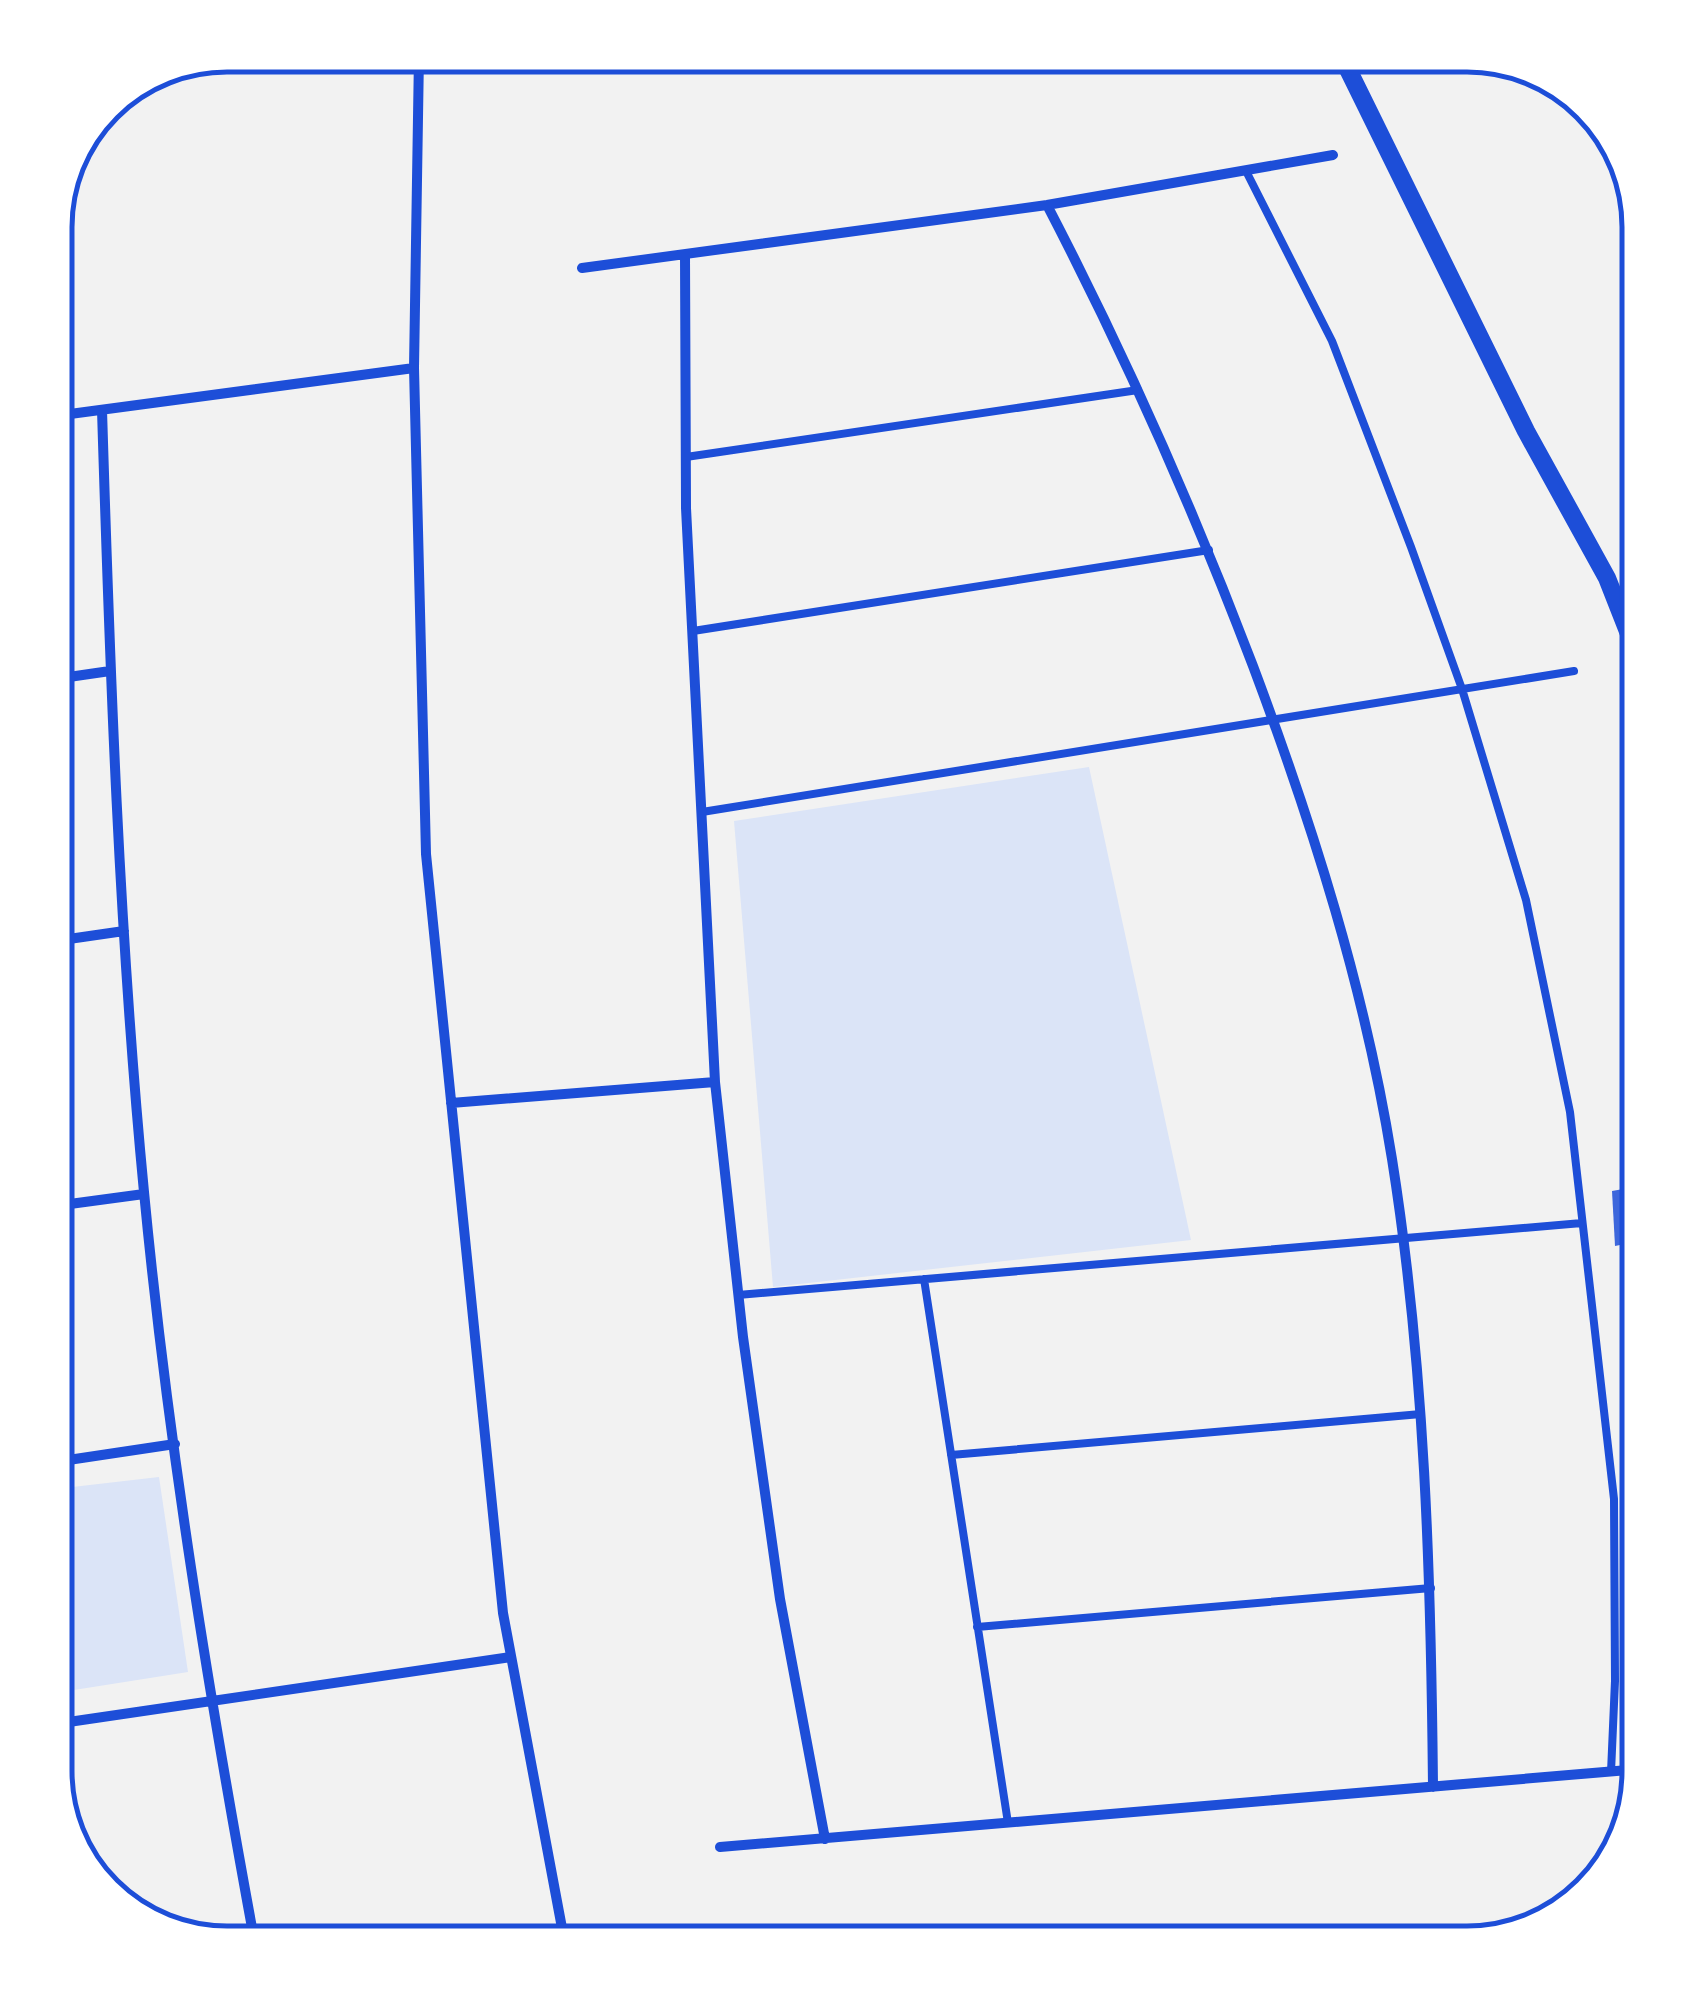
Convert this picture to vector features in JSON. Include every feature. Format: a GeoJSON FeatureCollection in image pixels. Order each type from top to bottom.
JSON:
{"type":"FeatureCollection","features":[{"type":"Feature","properties":{"kind":"street"},"geometry":{"type":"LineString","coordinates":[[419,72],[414,368],[426,854],[503,1613],[562,1926]]}},
{"type":"Feature","properties":{"kind":"street"},"geometry":{"type":"LineString","coordinates":[[1350,73],[1526,431],[1607,578],[1622,616]]}},
{"type":"Feature","properties":{"kind":"street"},"geometry":{"type":"LineString","coordinates":[[582,268],[1047,205],[1332,155]]}},
{"type":"Feature","properties":{"kind":"street"},"geometry":{"type":"LineString","coordinates":[[1047,205],[1102,310],[1209,550],[1296,780],[1352,964],[1392,1158],[1422,1414],[1432,1588],[1433,1787]]}},
{"type":"Feature","properties":{"kind":"street"},"geometry":{"type":"LineString","coordinates":[[685,255],[686,456],[715,1082],[738,1295],[780,1599],[825,1838]]}},
{"type":"Feature","properties":{"kind":"street"},"geometry":{"type":"LineString","coordinates":[[73,414],[414,368]]}},
{"type":"Feature","properties":{"kind":"street"},"geometry":{"type":"LineString","coordinates":[[102,410],[110,671],[144,1194],[210,1701],[251,1926]]}},
{"type":"Feature","properties":{"kind":"street"},"geometry":{"type":"LineString","coordinates":[[73,676],[110,671]]}},
{"type":"Feature","properties":{"kind":"street"},"geometry":{"type":"LineString","coordinates":[[73,938],[124,931]]}},
{"type":"Feature","properties":{"kind":"street"},"geometry":{"type":"LineString","coordinates":[[450,1103],[715,1082]]}},
{"type":"Feature","properties":{"kind":"street"},"geometry":{"type":"LineString","coordinates":[[72,1204],[144,1194]]}},
{"type":"Feature","properties":{"kind":"street"},"geometry":{"type":"LineString","coordinates":[[72,1459],[176,1444]]}},
{"type":"Feature","properties":{"kind":"street"},"geometry":{"type":"LineString","coordinates":[[72,1721],[511,1656]]}},
{"type":"Feature","properties":{"kind":"street"},"geometry":{"type":"LineString","coordinates":[[720,1848],[1622,1771]]}},
{"type":"Feature","properties":{"kind":"lane"},"geometry":{"type":"LineString","coordinates":[[1246,170],[1332,341],[1462,689],[1526,900],[1570,1112],[1614,1499],[1615,1682],[1611,1772]]}},
{"type":"Feature","properties":{"kind":"lane"},"geometry":{"type":"LineString","coordinates":[[686,456],[1138,390]]}},
{"type":"Feature","properties":{"kind":"lane"},"geometry":{"type":"LineString","coordinates":[[693,631],[1209,550]]}},
{"type":"Feature","properties":{"kind":"lane"},"geometry":{"type":"LineString","coordinates":[[702,812],[1574,671]]}},
{"type":"Feature","properties":{"kind":"lane"},"geometry":{"type":"LineString","coordinates":[[738,1295],[1582,1223]]}},
{"type":"Feature","properties":{"kind":"lane"},"geometry":{"type":"LineString","coordinates":[[924,1279],[1008,1823]]}},
{"type":"Feature","properties":{"kind":"lane"},"geometry":{"type":"LineString","coordinates":[[951,1454],[1422,1414]]}},
{"type":"Feature","properties":{"kind":"lane"},"geometry":{"type":"LineString","coordinates":[[977,1627],[1432,1588]]}},
{"type":"Feature","properties":{"kind":"shaded area"},"geometry":{"type":"Polygon","coordinates":[[[1089,767],[1191,1240],[773,1287],[734,821],[1089,767]]]}},
{"type":"Feature","properties":{"kind":"shaded area"},"geometry":{"type":"Polygon","coordinates":[[[159,1477],[188,1672],[72,1690],[72,1487],[159,1477]]]}},
{"type":"Feature","properties":{"kind":"building"},"geometry":{"type":"Polygon","coordinates":[[[1622,1189],[1622,1245],[1615,1246],[1612,1191],[1622,1189]]]}}]}
